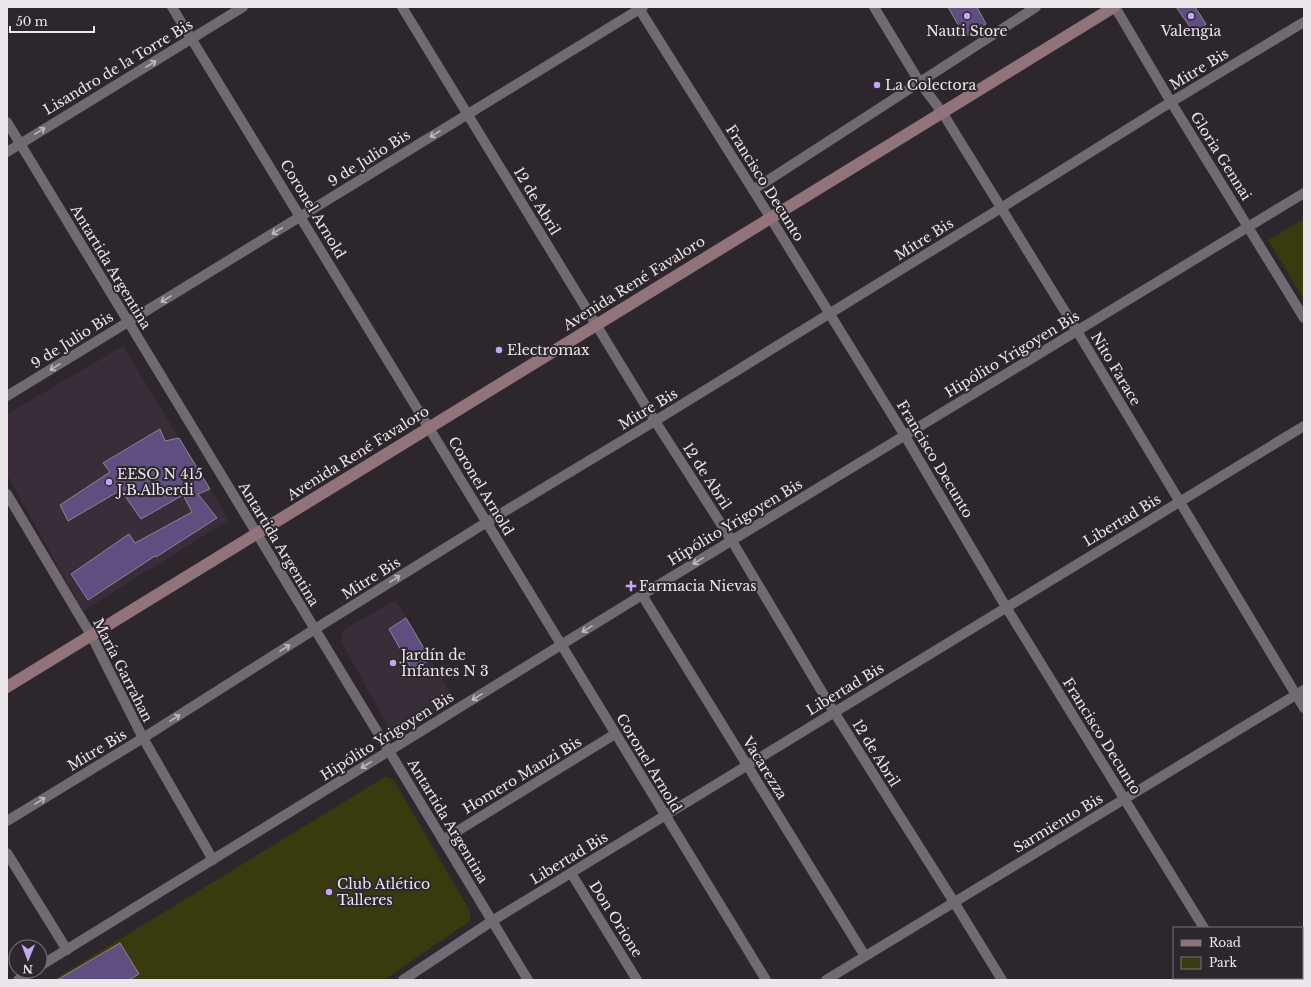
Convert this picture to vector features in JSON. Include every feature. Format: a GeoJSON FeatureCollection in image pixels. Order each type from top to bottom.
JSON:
{"type":"FeatureCollection","features":[{"type":"Feature","properties":{"kind":"main road","name":"Avenida René Favaloro"},"geometry":{"type":"LineString","coordinates":[[7,687],[595,324],[1115,7]]}},
{"type":"Feature","properties":{"kind":"street","name":"Coronel Arnold"},"geometry":{"type":"LineString","coordinates":[[172,7],[301,216],[766,980]]}},
{"type":"Feature","properties":{"kind":"street","name":"Lisandro de la Torre Bis"},"geometry":{"type":"LineString","coordinates":[[7,152],[243,7]]}},
{"type":"Feature","properties":{"kind":"street","name":"12 de Abril"},"geometry":{"type":"LineString","coordinates":[[402,7],[595,324],[732,541],[834,712],[1002,980]]}},
{"type":"Feature","properties":{"kind":"street","name":"Nito Farace"},"geometry":{"type":"LineString","coordinates":[[874,7],[920,83],[942,112],[1180,502],[1300,692],[1304,708]]}},
{"type":"Feature","properties":{"kind":"street"},"geometry":{"type":"LineString","coordinates":[[753,190],[1036,7]]}},
{"type":"Feature","properties":{"kind":"street","name":"Gloria Gennai"},"geometry":{"type":"LineString","coordinates":[[1115,7],[1171,102],[1304,318]]}},
{"type":"Feature","properties":{"kind":"street","name":"9 de Julio Bis"},"geometry":{"type":"LineString","coordinates":[[7,396],[640,8]]}},
{"type":"Feature","properties":{"kind":"street","name":"Francisco Decunto"},"geometry":{"type":"LineString","coordinates":[[640,8],[830,313],[1006,607],[1203,927]]}},
{"type":"Feature","properties":{"kind":"street","name":"Mitre Bis"},"geometry":{"type":"LineString","coordinates":[[7,821],[143,738],[487,522],[655,421],[1171,102],[1304,22]]}},
{"type":"Feature","properties":{"kind":"street","name":"Antartida Argentina"},"geometry":{"type":"LineString","coordinates":[[7,122],[528,980]]}},
{"type":"Feature","properties":{"kind":"street","name":"Hipólito Yrigoyen Bis"},"geometry":{"type":"LineString","coordinates":[[48,961],[642,595],[1304,193]]}},
{"type":"Feature","properties":{"kind":"street","name":"Libertad Bis"},"geometry":{"type":"LineString","coordinates":[[406,979],[492,921],[1304,426]]}},
{"type":"Feature","properties":{"kind":"street","name":"María Garrahan"},"geometry":{"type":"LineString","coordinates":[[7,494],[91,635],[143,738],[213,860]]}},
{"type":"Feature","properties":{"kind":"street","name":"Vacarezza"},"geometry":{"type":"LineString","coordinates":[[642,595],[865,956]]}},
{"type":"Feature","properties":{"kind":"street","name":"Sarmiento Bis"},"geometry":{"type":"LineString","coordinates":[[826,980],[1300,692]]}},
{"type":"Feature","properties":{"kind":"street","name":"Homero Manzi Bis"},"geometry":{"type":"LineString","coordinates":[[443,840],[615,734]]}},
{"type":"Feature","properties":{"kind":"street"},"geometry":{"type":"LineString","coordinates":[[7,853],[67,950]]}},
{"type":"Feature","properties":{"kind":"street","name":"Don Orione"},"geometry":{"type":"LineString","coordinates":[[571,873],[638,980]]}},
{"type":"Feature","properties":{"kind":"shaded area","name":"EESO N 415 J.B.Alberdi"},"geometry":{"type":"Polygon","coordinates":[[[123,346],[229,520],[83,611],[7,475],[7,414],[123,346]]]}},
{"type":"Feature","properties":{"kind":"shaded area","name":"Jardín de Infantes N 3"},"geometry":{"type":"Polygon","coordinates":[[[396,600],[455,701],[395,739],[341,641],[343,630],[396,600]]]}},
{"type":"Feature","properties":{"kind":"green space"},"geometry":{"type":"Polygon","coordinates":[[[1304,219],[1304,300],[1268,240],[1304,219]]]}},
{"type":"Feature","properties":{"kind":"green space","name":"Club Atlético Talleres"},"geometry":{"type":"Polygon","coordinates":[[[385,777],[393,779],[470,911],[470,921],[384,980],[53,980],[385,777]]]}},
{"type":"Feature","properties":{"kind":"building","name":"Nauti Store"},"geometry":{"type":"Polygon","coordinates":[[[948,7],[977,7],[986,24],[965,37],[948,7]]]}},
{"type":"Feature","properties":{"kind":"building","name":"Valengia"},"geometry":{"type":"Polygon","coordinates":[[[1176,7],[1195,7],[1206,24],[1195,34],[1176,7]]]}},
{"type":"Feature","properties":{"kind":"building"},"geometry":{"type":"Polygon","coordinates":[[[160,429],[165,441],[179,438],[210,489],[198,494],[217,518],[88,600],[71,574],[129,534],[135,543],[192,512],[183,495],[141,519],[121,490],[68,521],[60,505],[110,472],[103,463],[160,429]]]}},
{"type":"Feature","properties":{"kind":"building"},"geometry":{"type":"Polygon","coordinates":[[[406,618],[431,660],[411,668],[389,629],[406,618]]]}},
{"type":"Feature","properties":{"kind":"building"},"geometry":{"type":"Polygon","coordinates":[[[120,943],[139,974],[129,980],[57,980],[120,943]]]}},
{"type":"Feature","properties":{"kind":"place","name":"Nauti Store"},"geometry":{"type":"Point","coordinates":[967,16]}},
{"type":"Feature","properties":{"kind":"place","name":"Valengia"},"geometry":{"type":"Point","coordinates":[1191,16]}},
{"type":"Feature","properties":{"kind":"place","name":"La Colectora"},"geometry":{"type":"Point","coordinates":[877,85]}},
{"type":"Feature","properties":{"kind":"place","name":"Electromax"},"geometry":{"type":"Point","coordinates":[499,350]}},
{"type":"Feature","properties":{"kind":"place","name":"EESO N 415 J.B.Alberdi"},"geometry":{"type":"Point","coordinates":[109,482]}},
{"type":"Feature","properties":{"kind":"place","name":"Farmacia Nievas"},"geometry":{"type":"Point","coordinates":[631,586]}},
{"type":"Feature","properties":{"kind":"place","name":"Jardín de Infantes N 3"},"geometry":{"type":"Point","coordinates":[393,663]}},
{"type":"Feature","properties":{"kind":"place","name":"Club Atlético Talleres"},"geometry":{"type":"Point","coordinates":[329,892]}}]}
